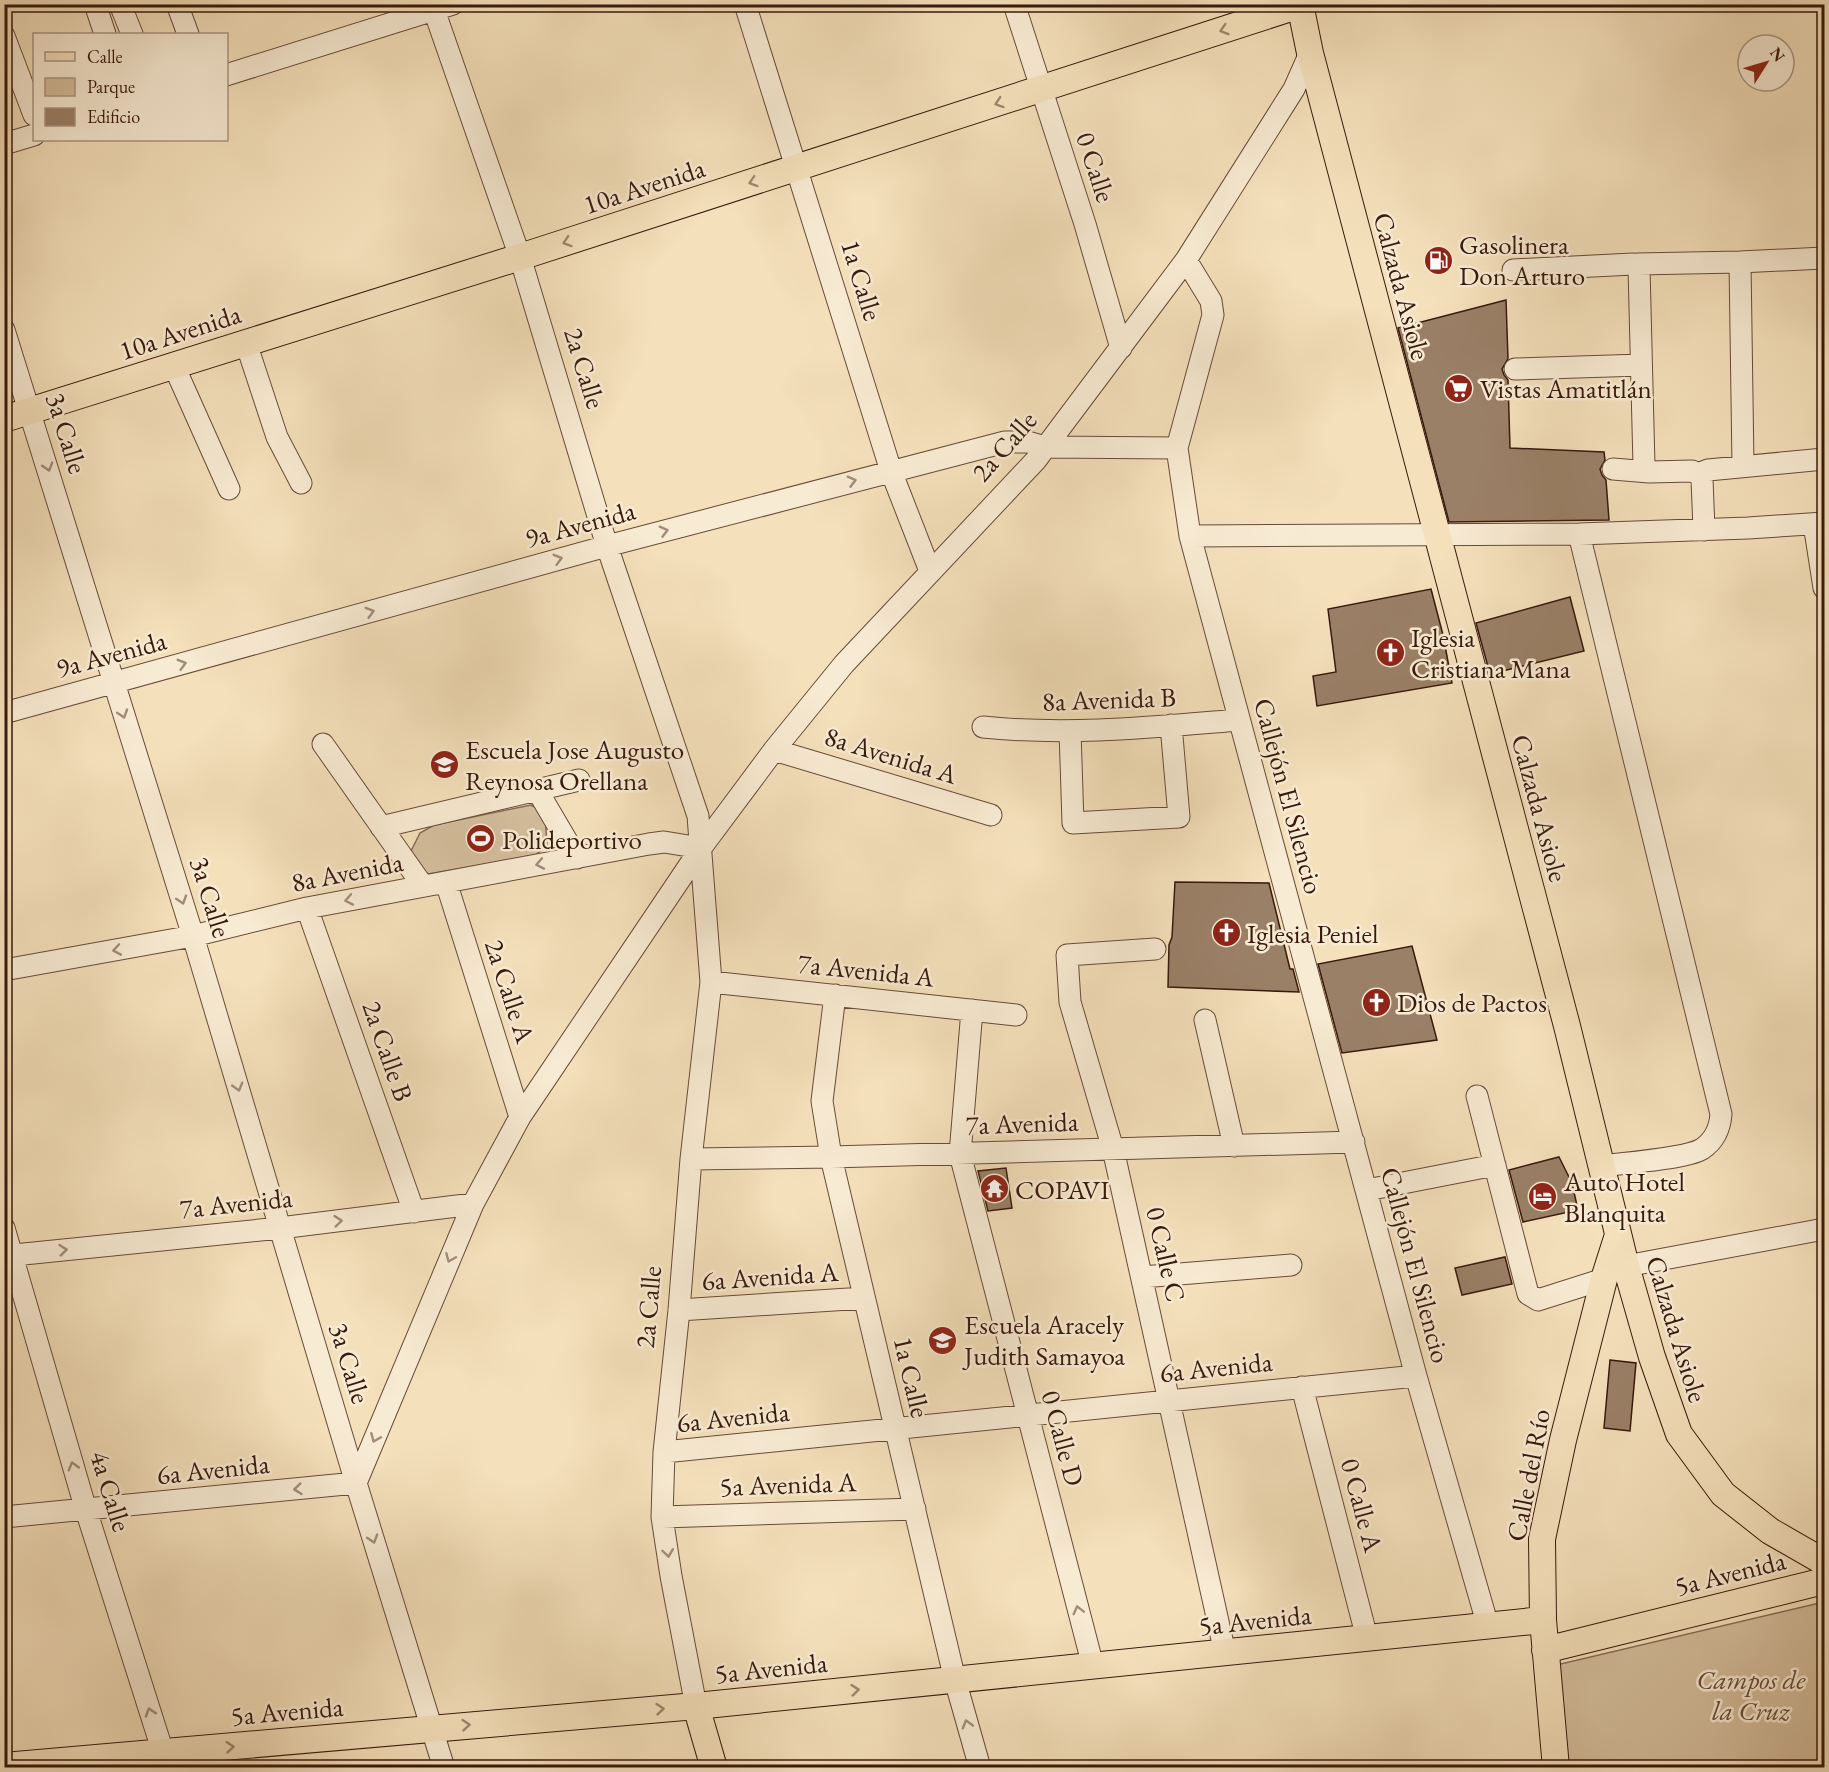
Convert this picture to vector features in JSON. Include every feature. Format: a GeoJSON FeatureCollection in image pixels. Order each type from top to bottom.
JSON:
{"type":"FeatureCollection","features":[{"type":"Feature","properties":{"kind":"main road","name":"10a Avenida"},"geometry":{"type":"LineString","coordinates":[[4,419],[520,257],[1300,5]]}},
{"type":"Feature","properties":{"kind":"main road","name":"Calzada Asiole"},"geometry":{"type":"LineString","coordinates":[[1300,5],[1310,53],[1567,1026],[1618,1235],[1615,1272],[1652,1357],[1679,1434],[1724,1494],[1770,1531],[1824,1562]]}},
{"type":"Feature","properties":{"kind":"main road","name":"Calle del Río"},"geometry":{"type":"LineString","coordinates":[[1556,1767],[1543,1620],[1542,1539],[1563,1440],[1615,1272]]}},
{"type":"Feature","properties":{"kind":"main road","name":"5a Avenida"},"geometry":{"type":"LineString","coordinates":[[1545,1650],[1824,1581]]}},
{"type":"Feature","properties":{"kind":"main road","name":"5a Avenida"},"geometry":{"type":"LineString","coordinates":[[4,1766],[166,1760],[432,1728],[696,1706],[1543,1620]]}},
{"type":"Feature","properties":{"kind":"main road","name":"2a Calle"},"geometry":{"type":"LineString","coordinates":[[696,1706],[714,1767]]}},
{"type":"Feature","properties":{"kind":"street"},"geometry":{"type":"LineString","coordinates":[[95,4],[105,33]]}},
{"type":"Feature","properties":{"kind":"street"},"geometry":{"type":"LineString","coordinates":[[120,4],[132,33]]}},
{"type":"Feature","properties":{"kind":"street"},"geometry":{"type":"LineString","coordinates":[[177,4],[188,33]]}},
{"type":"Feature","properties":{"kind":"street","name":"1a Calle"},"geometry":{"type":"LineString","coordinates":[[745,4],[891,471],[930,571]]}},
{"type":"Feature","properties":{"kind":"street","name":"0 Calle"},"geometry":{"type":"LineString","coordinates":[[1014,4],[1085,224],[1121,348]]}},
{"type":"Feature","properties":{"kind":"street"},"geometry":{"type":"LineString","coordinates":[[228,74],[444,8]]}},
{"type":"Feature","properties":{"kind":"street","name":"2a Calle"},"geometry":{"type":"LineString","coordinates":[[444,8],[607,546],[698,816],[711,982],[691,1159],[679,1310],[664,1452],[663,1517],[671,1576],[696,1706]]}},
{"type":"Feature","properties":{"kind":"street"},"geometry":{"type":"LineString","coordinates":[[4,36],[33,112]]}},
{"type":"Feature","properties":{"kind":"street","name":"2a Calle"},"geometry":{"type":"LineString","coordinates":[[701,848],[774,750],[844,664],[1036,460],[1186,260],[1294,89],[1310,53]]}},
{"type":"Feature","properties":{"kind":"street"},"geometry":{"type":"LineString","coordinates":[[4,144],[33,135]]}},
{"type":"Feature","properties":{"kind":"street"},"geometry":{"type":"LineString","coordinates":[[1513,270],[1824,258]]}},
{"type":"Feature","properties":{"kind":"street","name":"Callejón El Silencio"},"geometry":{"type":"LineString","coordinates":[[1186,260],[1211,301],[1213,315],[1177,448],[1190,536],[1416,1376],[1488,1626]]}},
{"type":"Feature","properties":{"kind":"street"},"geometry":{"type":"LineString","coordinates":[[1740,262],[1743,466]]}},
{"type":"Feature","properties":{"kind":"street"},"geometry":{"type":"LineString","coordinates":[[1637,264],[1640,271],[1644,466],[1646,471]]}},
{"type":"Feature","properties":{"kind":"street","name":"3a Calle"},"geometry":{"type":"LineString","coordinates":[[4,330],[194,936],[356,1483],[444,1767]]}},
{"type":"Feature","properties":{"kind":"street"},"geometry":{"type":"LineString","coordinates":[[246,343],[277,438],[302,483]]}},
{"type":"Feature","properties":{"kind":"street"},"geometry":{"type":"LineString","coordinates":[[1515,369],[1641,365]]}},
{"type":"Feature","properties":{"kind":"street"},"geometry":{"type":"LineString","coordinates":[[174,366],[229,489]]}},
{"type":"Feature","properties":{"kind":"street","name":"9a Avenida"},"geometry":{"type":"LineString","coordinates":[[4,713],[607,546],[1005,442],[1028,442],[1045,447],[1177,448]]}},
{"type":"Feature","properties":{"kind":"street"},"geometry":{"type":"LineString","coordinates":[[1698,474],[1708,470],[1824,459]]}},
{"type":"Feature","properties":{"kind":"street"},"geometry":{"type":"LineString","coordinates":[[1613,469],[1649,472],[1692,471],[1698,474],[1702,479],[1704,530]]}},
{"type":"Feature","properties":{"kind":"street"},"geometry":{"type":"LineString","coordinates":[[1190,536],[1579,534],[1819,523],[1824,588]]}},
{"type":"Feature","properties":{"kind":"street"},"geometry":{"type":"LineString","coordinates":[[1579,534],[1721,1114],[1718,1132],[1699,1151],[1685,1155],[1601,1166]]}},
{"type":"Feature","properties":{"kind":"street","name":"8a Avenida B"},"geometry":{"type":"LineString","coordinates":[[983,727],[1070,731],[1239,720]]}},
{"type":"Feature","properties":{"kind":"street"},"geometry":{"type":"LineString","coordinates":[[1070,731],[1073,823],[1179,817],[1171,725]]}},
{"type":"Feature","properties":{"kind":"street"},"geometry":{"type":"LineString","coordinates":[[323,744],[423,886]]}},
{"type":"Feature","properties":{"kind":"street","name":"8a Avenida A"},"geometry":{"type":"LineString","coordinates":[[774,750],[991,815]]}},
{"type":"Feature","properties":{"kind":"street"},"geometry":{"type":"LineString","coordinates":[[381,827],[579,780]]}},
{"type":"Feature","properties":{"kind":"street"},"geometry":{"type":"LineString","coordinates":[[537,790],[577,858]]}},
{"type":"Feature","properties":{"kind":"street","name":"8a Avenida"},"geometry":{"type":"LineString","coordinates":[[4,970],[194,936],[307,908],[664,842],[701,848]]}},
{"type":"Feature","properties":{"kind":"street","name":"3a Calle"},"geometry":{"type":"LineString","coordinates":[[356,1483],[473,1204],[520,1117],[701,848]]}},
{"type":"Feature","properties":{"kind":"street","name":"2a Calle A"},"geometry":{"type":"LineString","coordinates":[[446,882],[520,1117]]}},
{"type":"Feature","properties":{"kind":"street","name":"2a Calle B"},"geometry":{"type":"LineString","coordinates":[[307,908],[414,1212]]}},
{"type":"Feature","properties":{"kind":"street","name":"0 Calle C"},"geometry":{"type":"LineString","coordinates":[[1155,950],[1067,955],[1070,1002],[1113,1149],[1225,1653]]}},
{"type":"Feature","properties":{"kind":"street","name":"7a Avenida A"},"geometry":{"type":"LineString","coordinates":[[711,982],[1016,1015]]}},
{"type":"Feature","properties":{"kind":"street","name":"1a Calle"},"geometry":{"type":"LineString","coordinates":[[835,995],[822,1101],[831,1157],[955,1680],[980,1767]]}},
{"type":"Feature","properties":{"kind":"street","name":"0 Calle D"},"geometry":{"type":"LineString","coordinates":[[972,1010],[960,1154],[1093,1666]]}},
{"type":"Feature","properties":{"kind":"street"},"geometry":{"type":"LineString","coordinates":[[1205,1020],[1234,1146]]}},
{"type":"Feature","properties":{"kind":"street"},"geometry":{"type":"LineString","coordinates":[[1477,1096],[1528,1294],[1538,1300],[1615,1272],[1824,1229]]}},
{"type":"Feature","properties":{"kind":"street","name":"7a Avenida"},"geometry":{"type":"LineString","coordinates":[[691,1159],[960,1154],[1354,1142]]}},
{"type":"Feature","properties":{"kind":"street"},"geometry":{"type":"LineString","coordinates":[[1367,1190],[1495,1165]]}},
{"type":"Feature","properties":{"kind":"street","name":"7a Avenida"},"geometry":{"type":"LineString","coordinates":[[8,1256],[280,1228],[473,1204]]}},
{"type":"Feature","properties":{"kind":"street","name":"4a Calle"},"geometry":{"type":"LineString","coordinates":[[4,1228],[8,1256],[166,1760]]}},
{"type":"Feature","properties":{"kind":"street"},"geometry":{"type":"LineString","coordinates":[[1142,1277],[1291,1265]]}},
{"type":"Feature","properties":{"kind":"street","name":"6a Avenida A"},"geometry":{"type":"LineString","coordinates":[[679,1310],[864,1298]]}},
{"type":"Feature","properties":{"kind":"street","name":"6a Avenida"},"geometry":{"type":"LineString","coordinates":[[664,1452],[1416,1376]]}},
{"type":"Feature","properties":{"kind":"street","name":"0 Calle A"},"geometry":{"type":"LineString","coordinates":[[1302,1387],[1367,1638]]}},
{"type":"Feature","properties":{"kind":"street","name":"6a Avenida"},"geometry":{"type":"LineString","coordinates":[[4,1517],[356,1483]]}},
{"type":"Feature","properties":{"kind":"street","name":"5a Avenida A"},"geometry":{"type":"LineString","coordinates":[[663,1517],[915,1509]]}},
{"type":"Feature","properties":{"kind":"green space","name":"Polideportivo"},"geometry":{"type":"Polygon","coordinates":[[[531,805],[545,813],[547,846],[534,856],[428,874],[415,865],[411,851],[420,833],[434,825],[531,805]]]}},
{"type":"Feature","properties":{"kind":"green space","name":"Campos de la Cruz"},"geometry":{"type":"Polygon","coordinates":[[[1824,1602],[1824,1767],[1566,1767],[1552,1666],[1824,1602]]]}},
{"type":"Feature","properties":{"kind":"building","name":"Vistas Amatitlán"},"geometry":{"type":"Polygon","coordinates":[[[1506,300],[1508,359],[1502,369],[1508,380],[1510,448],[1604,452],[1605,460],[1600,469],[1606,480],[1609,520],[1449,522],[1398,328],[1506,300]]]}},
{"type":"Feature","properties":{"kind":"building","name":"Iglesia Cristiana Mana"},"geometry":{"type":"Polygon","coordinates":[[[1431,589],[1452,683],[1317,706],[1313,676],[1336,672],[1328,609],[1431,589]]]}},
{"type":"Feature","properties":{"kind":"building"},"geometry":{"type":"Polygon","coordinates":[[[1570,597],[1584,651],[1490,674],[1476,623],[1570,597]]]}},
{"type":"Feature","properties":{"kind":"building","name":"Iglesia Peniel"},"geometry":{"type":"Polygon","coordinates":[[[1175,882],[1269,883],[1290,969],[1293,969],[1299,992],[1168,987],[1175,882]]]}},
{"type":"Feature","properties":{"kind":"building","name":"Dios de Pactos"},"geometry":{"type":"Polygon","coordinates":[[[1412,946],[1437,1040],[1342,1053],[1318,964],[1412,946]]]}},
{"type":"Feature","properties":{"kind":"building","name":"Auto Hotel Blanquita"},"geometry":{"type":"Polygon","coordinates":[[[1559,1157],[1572,1183],[1578,1210],[1523,1222],[1509,1170],[1559,1157]]]}},
{"type":"Feature","properties":{"kind":"building","name":"COPAVI"},"geometry":{"type":"Polygon","coordinates":[[[1006,1168],[1012,1208],[988,1211],[978,1171],[1006,1168]]]}},
{"type":"Feature","properties":{"kind":"building"},"geometry":{"type":"Polygon","coordinates":[[[1505,1257],[1512,1284],[1462,1295],[1455,1268],[1505,1257]]]}},
{"type":"Feature","properties":{"kind":"building"},"geometry":{"type":"Polygon","coordinates":[[[1610,1360],[1636,1363],[1630,1431],[1604,1428],[1610,1360]]]}},
{"type":"Feature","properties":{"kind":"place","name":"Gasolinera Don Arturo"},"geometry":{"type":"Point","coordinates":[1438,260]}},
{"type":"Feature","properties":{"kind":"place","name":"Vistas Amatitlán"},"geometry":{"type":"Point","coordinates":[1459,388]}},
{"type":"Feature","properties":{"kind":"place","name":"Iglesia Cristiana Mana"},"geometry":{"type":"Point","coordinates":[1390,653]}},
{"type":"Feature","properties":{"kind":"place","name":"Escuela Jose Augusto Reynosa Orellana"},"geometry":{"type":"Point","coordinates":[444,765]}},
{"type":"Feature","properties":{"kind":"place","name":"Polideportivo"},"geometry":{"type":"Point","coordinates":[481,839]}},
{"type":"Feature","properties":{"kind":"place","name":"Iglesia Peniel"},"geometry":{"type":"Point","coordinates":[1226,933]}},
{"type":"Feature","properties":{"kind":"place","name":"Dios de Pactos"},"geometry":{"type":"Point","coordinates":[1376,1002]}},
{"type":"Feature","properties":{"kind":"place","name":"COPAVI"},"geometry":{"type":"Point","coordinates":[994,1189]}},
{"type":"Feature","properties":{"kind":"place","name":"Auto Hotel Blanquita"},"geometry":{"type":"Point","coordinates":[1543,1197]}},
{"type":"Feature","properties":{"kind":"place","name":"Escuela Aracely Judith Samayoa"},"geometry":{"type":"Point","coordinates":[943,1340]}}]}
